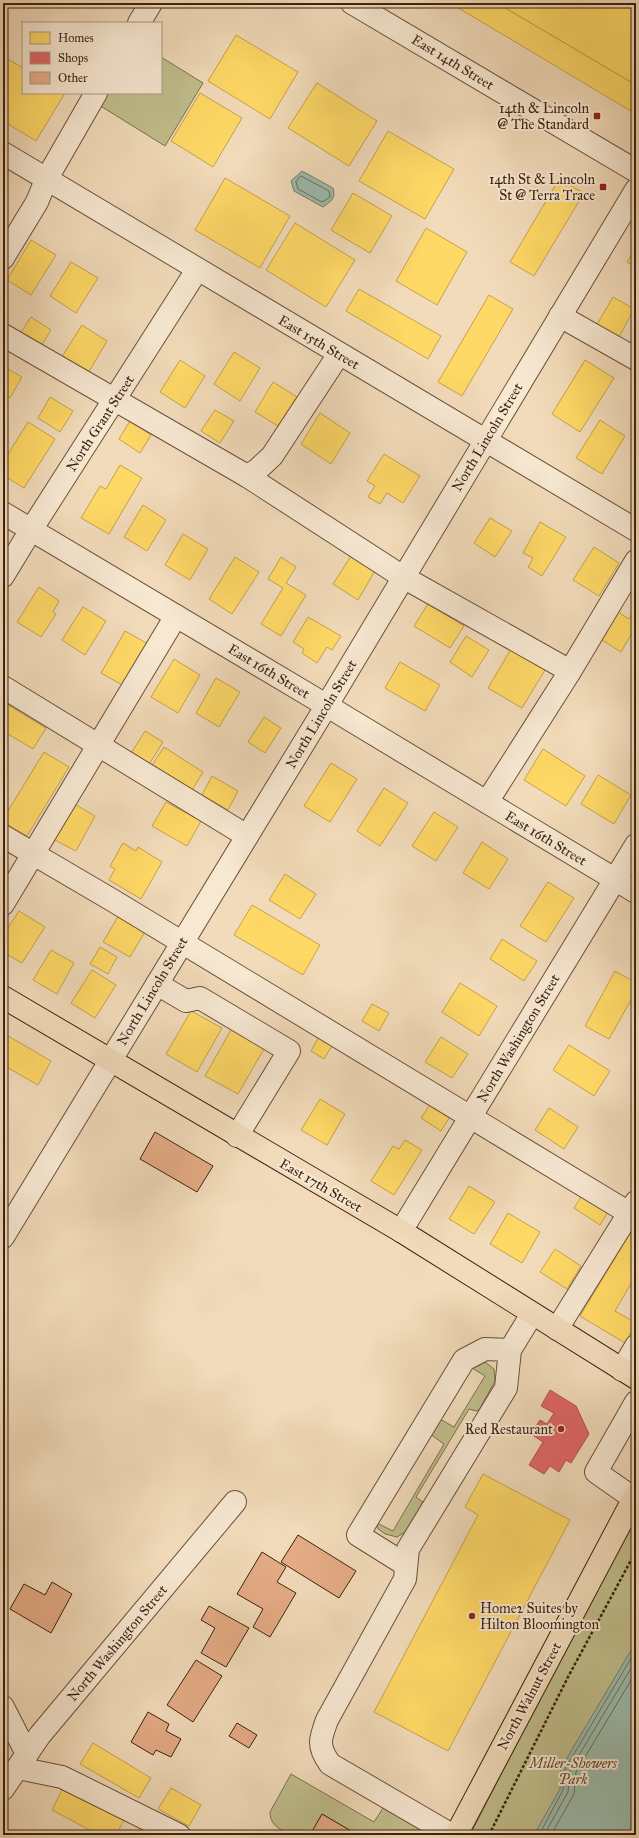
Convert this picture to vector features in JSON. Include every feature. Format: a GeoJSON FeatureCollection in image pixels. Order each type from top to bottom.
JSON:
{"type":"FeatureCollection","features":[{"type":"Feature","properties":{"kind":"main road","name":"East 17th Street"},"geometry":{"type":"LineString","coordinates":[[3,997],[401,1232],[629,1374]]}},
{"type":"Feature","properties":{"kind":"main road","name":"North Walnut Street"},"geometry":{"type":"LineString","coordinates":[[456,1835],[635,1496]]}},
{"type":"Feature","properties":{"kind":"street"},"geometry":{"type":"LineString","coordinates":[[139,22],[151,3]]}},
{"type":"Feature","properties":{"kind":"street","name":"East 14th Street"},"geometry":{"type":"LineString","coordinates":[[352,3],[636,171]]}},
{"type":"Feature","properties":{"kind":"street"},"geometry":{"type":"LineString","coordinates":[[3,258],[37,202],[46,180],[95,94]]}},
{"type":"Feature","properties":{"kind":"street","name":"East 15th Street"},"geometry":{"type":"LineString","coordinates":[[3,154],[636,530]]}},
{"type":"Feature","properties":{"kind":"street","name":"North Lincoln Street"},"geometry":{"type":"LineString","coordinates":[[3,1237],[636,190]]}},
{"type":"Feature","properties":{"kind":"street","name":"North Grant Street"},"geometry":{"type":"LineString","coordinates":[[3,576],[197,270]]}},
{"type":"Feature","properties":{"kind":"street"},"geometry":{"type":"LineString","coordinates":[[560,316],[636,359]]}},
{"type":"Feature","properties":{"kind":"street"},"geometry":{"type":"LineString","coordinates":[[3,335],[247,476],[403,577],[570,671]]}},
{"type":"Feature","properties":{"kind":"street"},"geometry":{"type":"LineString","coordinates":[[247,476],[257,470],[272,456],[339,354]]}},
{"type":"Feature","properties":{"kind":"street","name":"East 16th Street"},"geometry":{"type":"LineString","coordinates":[[3,513],[636,892]]}},
{"type":"Feature","properties":{"kind":"street"},"geometry":{"type":"LineString","coordinates":[[487,802],[570,671],[636,561]]}},
{"type":"Feature","properties":{"kind":"street"},"geometry":{"type":"LineString","coordinates":[[3,904],[176,616]]}},
{"type":"Feature","properties":{"kind":"street"},"geometry":{"type":"LineString","coordinates":[[3,687],[246,836]]}},
{"type":"Feature","properties":{"kind":"street"},"geometry":{"type":"LineString","coordinates":[[3,836],[182,942],[470,1117],[633,1207],[557,1329]]}},
{"type":"Feature","properties":{"kind":"street","name":"North Washington Street"},"geometry":{"type":"LineString","coordinates":[[401,1232],[636,845]]}},
{"type":"Feature","properties":{"kind":"street"},"geometry":{"type":"LineString","coordinates":[[157,984],[186,1001],[200,998],[289,1051],[237,1136]]}},
{"type":"Feature","properties":{"kind":"street"},"geometry":{"type":"LineString","coordinates":[[452,1835],[330,1764],[322,1753],[320,1739],[327,1720],[405,1579],[408,1549],[506,1388],[510,1350],[532,1314]]}},
{"type":"Feature","properties":{"kind":"street"},"geometry":{"type":"LineString","coordinates":[[629,1374],[636,1346]]}},
{"type":"Feature","properties":{"kind":"street"},"geometry":{"type":"LineString","coordinates":[[406,1565],[358,1535],[464,1360],[485,1349],[510,1350]]}},
{"type":"Feature","properties":{"kind":"street"},"geometry":{"type":"LineString","coordinates":[[635,1496],[596,1472],[630,1427],[636,1402]]}},
{"type":"Feature","properties":{"kind":"street","name":"North Washington Street"},"geometry":{"type":"LineString","coordinates":[[3,1788],[40,1734],[235,1502]]}},
{"type":"Feature","properties":{"kind":"street"},"geometry":{"type":"LineString","coordinates":[[3,1707],[22,1761],[62,1776],[179,1835]]}},
{"type":"Feature","properties":{"kind":"path"},"geometry":{"type":"LineString","coordinates":[[489,1835],[558,1696],[636,1552]]}},
{"type":"Feature","properties":{"kind":"path"},"geometry":{"type":"LineString","coordinates":[[630,1562],[636,1560]]}},
{"type":"Feature","properties":{"kind":"green space"},"geometry":{"type":"Polygon","coordinates":[[[162,58],[203,83],[165,146],[99,105],[106,94],[162,94],[162,58]]]}},
{"type":"Feature","properties":{"kind":"green space"},"geometry":{"type":"Polygon","coordinates":[[[480,1358],[494,1369],[495,1381],[479,1410],[476,1411],[469,1409],[416,1497],[423,1502],[405,1532],[397,1537],[385,1534],[377,1528],[377,1523],[393,1531],[444,1444],[430,1434],[440,1419],[454,1427],[485,1376],[472,1368],[480,1358]]]}},
{"type":"Feature","properties":{"kind":"green space","name":"Miller-Showers Park"},"geometry":{"type":"Polygon","coordinates":[[[636,1519],[636,1835],[470,1835],[573,1634],[636,1519]]]}},
{"type":"Feature","properties":{"kind":"green space"},"geometry":{"type":"Polygon","coordinates":[[[291,1774],[374,1822],[383,1808],[430,1833],[429,1835],[358,1835],[322,1814],[310,1835],[284,1831],[274,1824],[271,1819],[270,1812],[291,1774]]]}},
{"type":"Feature","properties":{"kind":"water"},"geometry":{"type":"Polygon","coordinates":[[[302,171],[333,188],[333,197],[323,207],[294,191],[291,181],[302,171]]]}},
{"type":"Feature","properties":{"kind":"water"},"geometry":{"type":"Polygon","coordinates":[[[636,1642],[636,1835],[534,1835],[560,1789],[561,1768],[636,1642]]]}},
{"type":"Feature","properties":{"kind":"building: Homes"},"geometry":{"type":"Polygon","coordinates":[[[450,3],[497,3],[636,85],[636,114],[450,3]]]}},
{"type":"Feature","properties":{"kind":"building: Homes"},"geometry":{"type":"Polygon","coordinates":[[[497,3],[636,3],[636,85],[497,3]]]}},
{"type":"Feature","properties":{"kind":"building: Homes"},"geometry":{"type":"Polygon","coordinates":[[[236,35],[298,72],[270,119],[208,81],[236,35]]]}},
{"type":"Feature","properties":{"kind":"building: Homes"},"geometry":{"type":"Polygon","coordinates":[[[3,56],[22,67],[22,94],[64,94],[36,141],[3,121],[3,56]]]}},
{"type":"Feature","properties":{"kind":"building: Homes"},"geometry":{"type":"Polygon","coordinates":[[[317,83],[377,121],[349,166],[288,128],[317,83]]]}},
{"type":"Feature","properties":{"kind":"building: Homes"},"geometry":{"type":"Polygon","coordinates":[[[200,93],[242,118],[213,167],[171,141],[200,93]]]}},
{"type":"Feature","properties":{"kind":"building: Homes"},"geometry":{"type":"Polygon","coordinates":[[[388,131],[454,169],[425,219],[359,181],[388,131]]]}},
{"type":"Feature","properties":{"kind":"building: Homes"},"geometry":{"type":"Polygon","coordinates":[[[225,178],[290,216],[260,268],[195,230],[225,178]]]}},
{"type":"Feature","properties":{"kind":"building: Homes"},"geometry":{"type":"Polygon","coordinates":[[[559,179],[584,193],[534,276],[510,262],[559,179]]]}},
{"type":"Feature","properties":{"kind":"building: Homes"},"geometry":{"type":"Polygon","coordinates":[[[353,193],[392,216],[370,253],[331,230],[353,193]]]}},
{"type":"Feature","properties":{"kind":"building: Homes"},"geometry":{"type":"Polygon","coordinates":[[[295,223],[355,260],[326,307],[266,270],[295,223]]]}},
{"type":"Feature","properties":{"kind":"building: Homes"},"geometry":{"type":"Polygon","coordinates":[[[426,228],[467,252],[437,305],[396,281],[426,228]]]}},
{"type":"Feature","properties":{"kind":"building: Homes"},"geometry":{"type":"Polygon","coordinates":[[[31,240],[56,255],[31,295],[7,280],[31,240]]]}},
{"type":"Feature","properties":{"kind":"building: Homes"},"geometry":{"type":"Polygon","coordinates":[[[636,247],[636,267],[627,262],[636,247]]]}},
{"type":"Feature","properties":{"kind":"building: Homes"},"geometry":{"type":"Polygon","coordinates":[[[71,262],[98,278],[76,313],[50,296],[71,262]]]}},
{"type":"Feature","properties":{"kind":"building: Homes"},"geometry":{"type":"Polygon","coordinates":[[[359,289],[441,336],[428,359],[346,311],[359,289]]]}},
{"type":"Feature","properties":{"kind":"building: Homes"},"geometry":{"type":"Polygon","coordinates":[[[489,295],[513,309],[462,396],[438,382],[489,295]]]}},
{"type":"Feature","properties":{"kind":"building: Homes"},"geometry":{"type":"Polygon","coordinates":[[[613,297],[634,309],[618,339],[596,326],[613,297]]]}},
{"type":"Feature","properties":{"kind":"building: Homes"},"geometry":{"type":"Polygon","coordinates":[[[31,317],[51,330],[38,351],[17,338],[31,317]]]}},
{"type":"Feature","properties":{"kind":"building: Homes"},"geometry":{"type":"Polygon","coordinates":[[[82,325],[107,341],[87,375],[61,358],[82,325]]]}},
{"type":"Feature","properties":{"kind":"building: Homes"},"geometry":{"type":"Polygon","coordinates":[[[234,352],[260,368],[240,401],[214,384],[234,352]]]}},
{"type":"Feature","properties":{"kind":"building: Homes"},"geometry":{"type":"Polygon","coordinates":[[[180,360],[205,376],[185,408],[160,392],[180,360]]]}},
{"type":"Feature","properties":{"kind":"building: Homes"},"geometry":{"type":"Polygon","coordinates":[[[585,360],[614,378],[580,432],[552,414],[585,360]]]}},
{"type":"Feature","properties":{"kind":"building: Homes"},"geometry":{"type":"Polygon","coordinates":[[[3,366],[22,377],[10,398],[3,394],[3,366]]]}},
{"type":"Feature","properties":{"kind":"building: Homes"},"geometry":{"type":"Polygon","coordinates":[[[273,382],[297,397],[278,426],[255,412],[273,382]]]}},
{"type":"Feature","properties":{"kind":"building: Homes"},"geometry":{"type":"Polygon","coordinates":[[[50,397],[73,411],[60,432],[38,418],[50,397]]]}},
{"type":"Feature","properties":{"kind":"building: Homes"},"geometry":{"type":"Polygon","coordinates":[[[215,410],[234,421],[220,443],[201,431],[215,410]]]}},
{"type":"Feature","properties":{"kind":"building: Homes"},"geometry":{"type":"Polygon","coordinates":[[[320,413],[350,433],[331,464],[301,444],[320,413]]]}},
{"type":"Feature","properties":{"kind":"building: Homes"},"geometry":{"type":"Polygon","coordinates":[[[600,420],[625,436],[602,474],[576,458],[600,420]]]}},
{"type":"Feature","properties":{"kind":"building: Homes"},"geometry":{"type":"Polygon","coordinates":[[[130,421],[151,435],[140,453],[119,439],[130,421]]]}},
{"type":"Feature","properties":{"kind":"building: Homes"},"geometry":{"type":"Polygon","coordinates":[[[28,422],[55,439],[24,488],[3,475],[3,462],[28,422]]]}},
{"type":"Feature","properties":{"kind":"building: Homes"},"geometry":{"type":"Polygon","coordinates":[[[384,454],[420,476],[403,503],[387,493],[380,504],[368,497],[375,486],[367,481],[384,454]]]}},
{"type":"Feature","properties":{"kind":"building: Homes"},"geometry":{"type":"Polygon","coordinates":[[[120,465],[142,478],[109,534],[81,518],[100,486],[106,489],[120,465]]]}},
{"type":"Feature","properties":{"kind":"building: Homes"},"geometry":{"type":"Polygon","coordinates":[[[143,505],[166,520],[147,551],[124,537],[143,505]]]}},
{"type":"Feature","properties":{"kind":"building: Homes"},"geometry":{"type":"Polygon","coordinates":[[[490,518],[512,531],[495,557],[474,543],[490,518]]]}},
{"type":"Feature","properties":{"kind":"building: Homes"},"geometry":{"type":"Polygon","coordinates":[[[540,522],[566,537],[542,576],[528,567],[533,558],[523,553],[540,522]]]}},
{"type":"Feature","properties":{"kind":"building: Homes"},"geometry":{"type":"Polygon","coordinates":[[[183,534],[208,549],[190,580],[165,565],[183,534]]]}},
{"type":"Feature","properties":{"kind":"building: Homes"},"geometry":{"type":"Polygon","coordinates":[[[594,547],[619,563],[599,596],[573,580],[594,547]]]}},
{"type":"Feature","properties":{"kind":"building: Homes"},"geometry":{"type":"Polygon","coordinates":[[[351,556],[375,571],[358,600],[333,584],[351,556]]]}},
{"type":"Feature","properties":{"kind":"building: Homes"},"geometry":{"type":"Polygon","coordinates":[[[235,557],[259,572],[232,614],[209,599],[235,557]]]}},
{"type":"Feature","properties":{"kind":"building: Homes"},"geometry":{"type":"Polygon","coordinates":[[[281,557],[296,567],[286,583],[306,595],[281,636],[261,624],[283,588],[268,579],[281,557]]]}},
{"type":"Feature","properties":{"kind":"building: Homes"},"geometry":{"type":"Polygon","coordinates":[[[39,587],[59,601],[53,612],[56,614],[41,637],[17,622],[39,587]]]}},
{"type":"Feature","properties":{"kind":"building: Homes"},"geometry":{"type":"Polygon","coordinates":[[[428,604],[464,626],[450,648],[414,626],[428,604]]]}},
{"type":"Feature","properties":{"kind":"building: Homes"},"geometry":{"type":"Polygon","coordinates":[[[83,607],[106,621],[85,655],[62,640],[83,607]]]}},
{"type":"Feature","properties":{"kind":"building: Homes"},"geometry":{"type":"Polygon","coordinates":[[[636,607],[636,626],[621,652],[602,640],[618,612],[629,619],[636,607]]]}},
{"type":"Feature","properties":{"kind":"building: Homes"},"geometry":{"type":"Polygon","coordinates":[[[308,617],[341,636],[332,650],[327,647],[317,663],[302,653],[304,649],[293,642],[308,617]]]}},
{"type":"Feature","properties":{"kind":"building: Homes"},"geometry":{"type":"Polygon","coordinates":[[[125,631],[148,644],[124,686],[101,673],[125,631]]]}},
{"type":"Feature","properties":{"kind":"building: Homes"},"geometry":{"type":"Polygon","coordinates":[[[466,636],[489,650],[472,677],[450,662],[466,636]]]}},
{"type":"Feature","properties":{"kind":"building: Homes"},"geometry":{"type":"Polygon","coordinates":[[[514,644],[548,665],[522,708],[488,688],[514,644]]]}},
{"type":"Feature","properties":{"kind":"building: Homes"},"geometry":{"type":"Polygon","coordinates":[[[174,659],[200,675],[178,713],[151,697],[174,659]]]}},
{"type":"Feature","properties":{"kind":"building: Homes"},"geometry":{"type":"Polygon","coordinates":[[[400,662],[440,685],[425,711],[385,688],[400,662]]]}},
{"type":"Feature","properties":{"kind":"building: Homes"},"geometry":{"type":"Polygon","coordinates":[[[216,678],[240,692],[219,727],[196,713],[216,678]]]}},
{"type":"Feature","properties":{"kind":"building: Homes"},"geometry":{"type":"Polygon","coordinates":[[[3,702],[46,728],[33,749],[3,731],[3,702]]]}},
{"type":"Feature","properties":{"kind":"building: Homes"},"geometry":{"type":"Polygon","coordinates":[[[264,717],[281,728],[265,753],[248,742],[264,717]]]}},
{"type":"Feature","properties":{"kind":"building: Homes"},"geometry":{"type":"Polygon","coordinates":[[[145,731],[163,742],[148,766],[130,755],[145,731]]]}},
{"type":"Feature","properties":{"kind":"building: Homes"},"geometry":{"type":"Polygon","coordinates":[[[164,747],[203,772],[191,792],[151,767],[164,747]]]}},
{"type":"Feature","properties":{"kind":"building: Homes"},"geometry":{"type":"Polygon","coordinates":[[[543,749],[585,776],[566,806],[524,780],[543,749]]]}},
{"type":"Feature","properties":{"kind":"building: Homes"},"geometry":{"type":"Polygon","coordinates":[[[44,752],[69,767],[27,836],[3,822],[3,819],[44,752]]]}},
{"type":"Feature","properties":{"kind":"building: Homes"},"geometry":{"type":"Polygon","coordinates":[[[331,763],[357,779],[330,822],[304,806],[331,763]]]}},
{"type":"Feature","properties":{"kind":"building: Homes"},"geometry":{"type":"Polygon","coordinates":[[[598,775],[631,795],[614,824],[581,804],[598,775]]]}},
{"type":"Feature","properties":{"kind":"building: Homes"},"geometry":{"type":"Polygon","coordinates":[[[212,776],[238,791],[228,810],[202,795],[212,776]]]}},
{"type":"Feature","properties":{"kind":"building: Homes"},"geometry":{"type":"Polygon","coordinates":[[[384,788],[408,803],[380,846],[357,831],[384,788]]]}},
{"type":"Feature","properties":{"kind":"building: Homes"},"geometry":{"type":"Polygon","coordinates":[[[71,802],[95,816],[76,851],[51,838],[71,802]]]}},
{"type":"Feature","properties":{"kind":"building: Homes"},"geometry":{"type":"Polygon","coordinates":[[[166,802],[201,821],[187,846],[152,826],[166,802]]]}},
{"type":"Feature","properties":{"kind":"building: Homes"},"geometry":{"type":"Polygon","coordinates":[[[434,812],[458,827],[436,861],[412,846],[434,812]]]}},
{"type":"Feature","properties":{"kind":"building: Homes"},"geometry":{"type":"Polygon","coordinates":[[[482,842],[508,859],[489,889],[463,873],[482,842]]]}},
{"type":"Feature","properties":{"kind":"building: Homes"},"geometry":{"type":"Polygon","coordinates":[[[123,843],[136,851],[138,847],[162,862],[141,899],[109,880],[115,869],[110,866],[123,843]]]}},
{"type":"Feature","properties":{"kind":"building: Homes"},"geometry":{"type":"Polygon","coordinates":[[[3,872],[7,874],[3,881],[3,872]]]}},
{"type":"Feature","properties":{"kind":"building: Homes"},"geometry":{"type":"Polygon","coordinates":[[[285,874],[316,894],[300,919],[269,900],[285,874]]]}},
{"type":"Feature","properties":{"kind":"building: Homes"},"geometry":{"type":"Polygon","coordinates":[[[548,882],[574,898],[546,942],[520,926],[548,882]]]}},
{"type":"Feature","properties":{"kind":"building: Homes"},"geometry":{"type":"Polygon","coordinates":[[[252,905],[320,945],[303,975],[234,935],[252,905]]]}},
{"type":"Feature","properties":{"kind":"building: Homes"},"geometry":{"type":"Polygon","coordinates":[[[19,911],[45,927],[22,963],[3,952],[3,935],[19,911]]]}},
{"type":"Feature","properties":{"kind":"building: Homes"},"geometry":{"type":"Polygon","coordinates":[[[119,915],[146,930],[130,957],[103,942],[119,915]]]}},
{"type":"Feature","properties":{"kind":"building: Homes"},"geometry":{"type":"Polygon","coordinates":[[[502,939],[537,961],[524,981],[490,959],[502,939]]]}},
{"type":"Feature","properties":{"kind":"building: Homes"},"geometry":{"type":"Polygon","coordinates":[[[100,947],[117,957],[108,974],[90,964],[100,947]]]}},
{"type":"Feature","properties":{"kind":"building: Homes"},"geometry":{"type":"Polygon","coordinates":[[[51,950],[74,963],[57,994],[33,980],[51,950]]]}},
{"type":"Feature","properties":{"kind":"building: Homes"},"geometry":{"type":"Polygon","coordinates":[[[92,970],[116,985],[95,1018],[71,1003],[92,970]]]}},
{"type":"Feature","properties":{"kind":"building: Homes"},"geometry":{"type":"Polygon","coordinates":[[[615,971],[636,983],[636,991],[609,1039],[585,1026],[615,971]]]}},
{"type":"Feature","properties":{"kind":"building: Homes"},"geometry":{"type":"Polygon","coordinates":[[[460,983],[497,1006],[479,1036],[442,1012],[460,983]]]}},
{"type":"Feature","properties":{"kind":"building: Homes"},"geometry":{"type":"Polygon","coordinates":[[[372,1004],[389,1013],[379,1031],[362,1021],[372,1004]]]}},
{"type":"Feature","properties":{"kind":"building: Homes"},"geometry":{"type":"Polygon","coordinates":[[[191,1011],[222,1028],[197,1072],[166,1054],[191,1011]]]}},
{"type":"Feature","properties":{"kind":"building: Homes"},"geometry":{"type":"Polygon","coordinates":[[[232,1028],[265,1047],[238,1094],[205,1076],[232,1028]]]}},
{"type":"Feature","properties":{"kind":"building: Homes"},"geometry":{"type":"Polygon","coordinates":[[[322,1031],[336,1039],[324,1059],[311,1051],[322,1031]]]}},
{"type":"Feature","properties":{"kind":"building: Homes"},"geometry":{"type":"Polygon","coordinates":[[[3,1033],[51,1061],[38,1085],[3,1065],[3,1033]]]}},
{"type":"Feature","properties":{"kind":"building: Homes"},"geometry":{"type":"Polygon","coordinates":[[[441,1037],[468,1054],[452,1078],[425,1062],[441,1037]]]}},
{"type":"Feature","properties":{"kind":"building: Homes"},"geometry":{"type":"Polygon","coordinates":[[[569,1045],[610,1071],[594,1096],[553,1070],[569,1045]]]}},
{"type":"Feature","properties":{"kind":"building: Homes"},"geometry":{"type":"Polygon","coordinates":[[[320,1099],[345,1114],[327,1145],[301,1130],[320,1099]]]}},
{"type":"Feature","properties":{"kind":"building: Homes"},"geometry":{"type":"Polygon","coordinates":[[[433,1100],[453,1112],[441,1131],[421,1118],[433,1100]]]}},
{"type":"Feature","properties":{"kind":"building: Homes"},"geometry":{"type":"Polygon","coordinates":[[[549,1108],[578,1127],[564,1149],[535,1130],[549,1108]]]}},
{"type":"Feature","properties":{"kind":"building: Homes"},"geometry":{"type":"Polygon","coordinates":[[[405,1140],[422,1150],[394,1195],[371,1181],[393,1146],[399,1149],[405,1140]]]}},
{"type":"Feature","properties":{"kind":"building: Homes"},"geometry":{"type":"Polygon","coordinates":[[[469,1186],[495,1202],[474,1234],[449,1219],[469,1186]]]}},
{"type":"Feature","properties":{"kind":"building: Homes"},"geometry":{"type":"Polygon","coordinates":[[[584,1192],[610,1209],[600,1225],[574,1208],[584,1192]]]}},
{"type":"Feature","properties":{"kind":"building: Homes"},"geometry":{"type":"Polygon","coordinates":[[[508,1213],[540,1232],[522,1263],[490,1244],[508,1213]]]}},
{"type":"Feature","properties":{"kind":"building: Homes"},"geometry":{"type":"Polygon","coordinates":[[[636,1223],[636,1275],[615,1311],[636,1323],[625,1343],[580,1316],[636,1223]]]}},
{"type":"Feature","properties":{"kind":"building: Homes"},"geometry":{"type":"Polygon","coordinates":[[[555,1249],[581,1266],[567,1289],[540,1272],[555,1249]]]}},
{"type":"Feature","properties":{"kind":"building: Homes","name":"Home2 Suites by Hilton Bloomington"},"geometry":{"type":"Polygon","coordinates":[[[483,1474],[570,1520],[448,1751],[374,1712],[478,1515],[465,1507],[483,1474]]]}},
{"type":"Feature","properties":{"kind":"building: Homes"},"geometry":{"type":"Polygon","coordinates":[[[93,1743],[151,1778],[139,1798],[80,1764],[93,1743]]]}},
{"type":"Feature","properties":{"kind":"building: Homes"},"geometry":{"type":"Polygon","coordinates":[[[63,1788],[124,1820],[116,1835],[99,1835],[52,1810],[63,1788]]]}},
{"type":"Feature","properties":{"kind":"building: Homes"},"geometry":{"type":"Polygon","coordinates":[[[171,1788],[201,1805],[189,1826],[158,1809],[171,1788]]]}},
{"type":"Feature","properties":{"kind":"building: Homes"},"geometry":{"type":"Polygon","coordinates":[[[142,1830],[151,1835],[140,1835],[142,1830]]]}},
{"type":"Feature","properties":{"kind":"building: Shops","name":"Red Restaurant"},"geometry":{"type":"Polygon","coordinates":[[[550,1390],[576,1406],[589,1434],[571,1463],[566,1460],[559,1472],[550,1466],[544,1474],[529,1465],[543,1442],[531,1434],[540,1420],[547,1424],[554,1413],[541,1406],[550,1390]]]}},
{"type":"Feature","properties":{"kind":"building: Other"},"geometry":{"type":"Polygon","coordinates":[[[155,1132],[213,1166],[197,1192],[140,1159],[155,1132]]]}},
{"type":"Feature","properties":{"kind":"building: Other"},"geometry":{"type":"Polygon","coordinates":[[[298,1535],[356,1571],[339,1598],[281,1562],[298,1535]]]}},
{"type":"Feature","properties":{"kind":"building: Other"},"geometry":{"type":"Polygon","coordinates":[[[262,1552],[286,1567],[277,1582],[296,1593],[270,1637],[253,1627],[263,1609],[237,1594],[262,1552]]]}},
{"type":"Feature","properties":{"kind":"building: Other"},"geometry":{"type":"Polygon","coordinates":[[[52,1582],[72,1594],[51,1633],[10,1609],[24,1584],[45,1595],[52,1582]]]}},
{"type":"Feature","properties":{"kind":"building: Other"},"geometry":{"type":"Polygon","coordinates":[[[209,1606],[249,1628],[226,1667],[201,1653],[215,1628],[201,1620],[209,1606]]]}},
{"type":"Feature","properties":{"kind":"building: Other"},"geometry":{"type":"Polygon","coordinates":[[[196,1660],[222,1676],[193,1722],[167,1705],[196,1660]]]}},
{"type":"Feature","properties":{"kind":"building: Other"},"geometry":{"type":"Polygon","coordinates":[[[148,1712],[169,1724],[166,1731],[181,1739],[171,1757],[156,1750],[153,1755],[131,1742],[148,1712]]]}},
{"type":"Feature","properties":{"kind":"building: Other"},"geometry":{"type":"Polygon","coordinates":[[[237,1723],[257,1735],[249,1748],[229,1736],[237,1723]]]}},
{"type":"Feature","properties":{"kind":"building: Other"},"geometry":{"type":"Polygon","coordinates":[[[322,1814],[358,1835],[310,1835],[322,1814]]]}},
{"type":"Feature","properties":{"kind":"place","name":"14th & Lincoln @ The Standard"},"geometry":{"type":"Point","coordinates":[597,116]}},
{"type":"Feature","properties":{"kind":"place","name":"14th St & Lincoln St @ Terra Trace"},"geometry":{"type":"Point","coordinates":[603,187]}},
{"type":"Feature","properties":{"kind":"place","name":"Red Restaurant"},"geometry":{"type":"Point","coordinates":[561,1429]}},
{"type":"Feature","properties":{"kind":"place","name":"Home2 Suites by Hilton Bloomington"},"geometry":{"type":"Point","coordinates":[472,1616]}}]}
